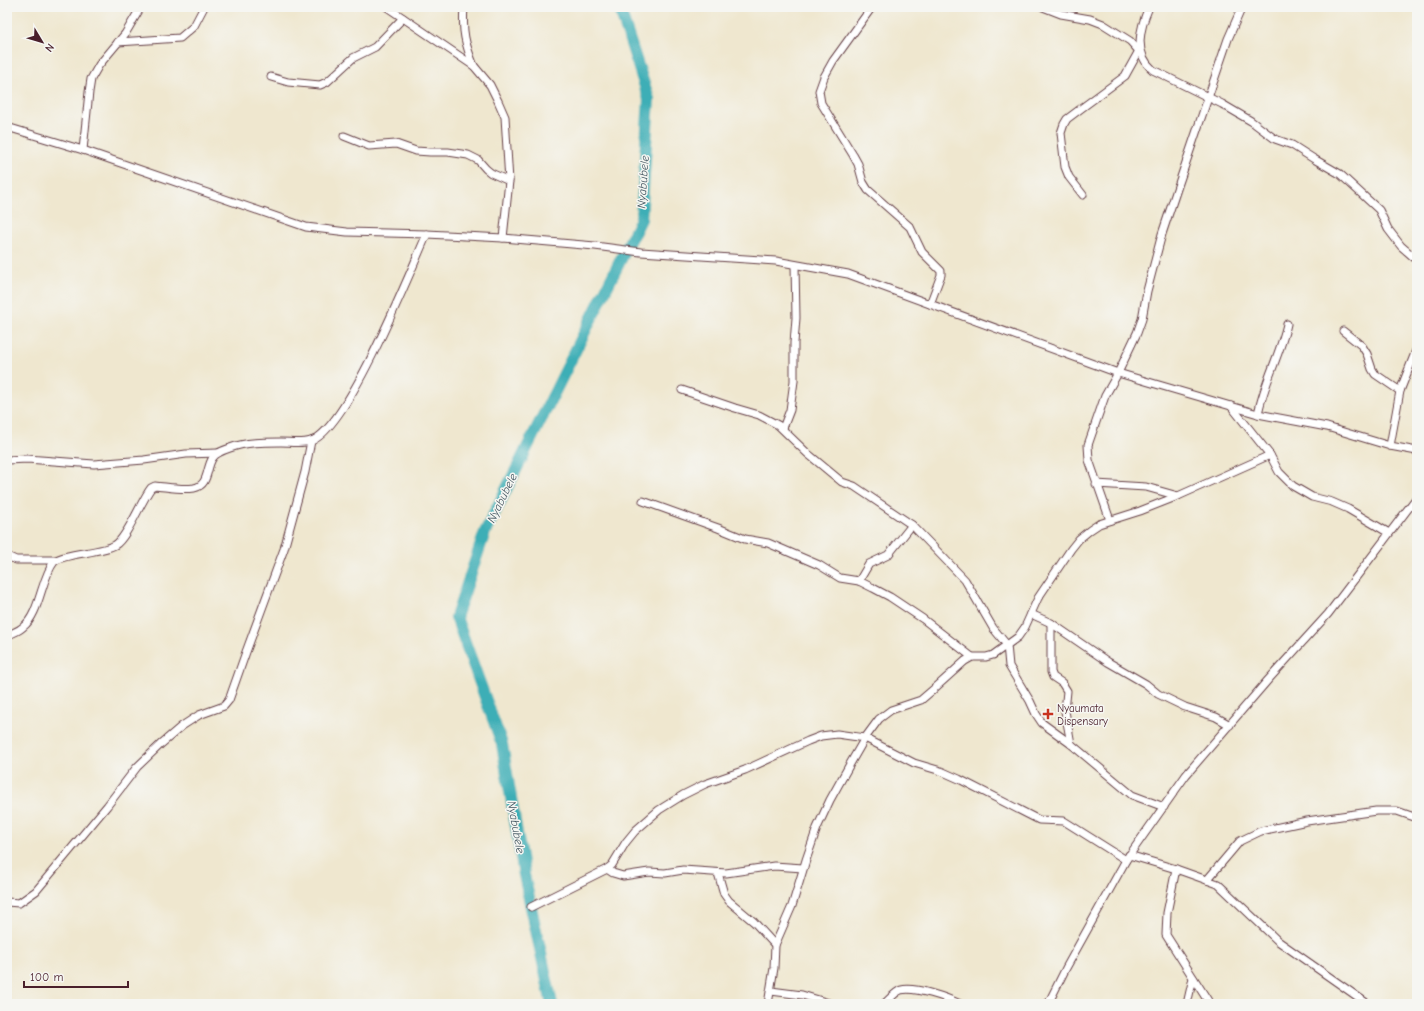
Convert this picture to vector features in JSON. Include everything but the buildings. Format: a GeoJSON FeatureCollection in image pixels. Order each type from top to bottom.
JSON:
{"type":"FeatureCollection","features":[{"type":"Feature","properties":{"kind":"street"},"geometry":{"type":"LineString","coordinates":[[83,150],[91,79],[100,65],[125,34],[140,7]]}},
{"type":"Feature","properties":{"kind":"street"},"geometry":{"type":"LineString","coordinates":[[118,42],[180,38],[194,26],[204,7]]}},
{"type":"Feature","properties":{"kind":"street"},"geometry":{"type":"LineString","coordinates":[[387,7],[474,66],[490,85],[505,118],[509,181],[503,238]]}},
{"type":"Feature","properties":{"kind":"street"},"geometry":{"type":"LineString","coordinates":[[464,7],[463,32],[474,66]]}},
{"type":"Feature","properties":{"kind":"street"},"geometry":{"type":"LineString","coordinates":[[872,7],[833,61],[824,77],[819,91],[821,104],[858,164],[863,182],[868,190],[910,227],[922,252],[941,271],[941,275],[930,304]]}},
{"type":"Feature","properties":{"kind":"street"},"geometry":{"type":"LineString","coordinates":[[1042,7],[1061,14],[1090,19],[1103,24],[1130,41],[1140,50]]}},
{"type":"Feature","properties":{"kind":"street"},"geometry":{"type":"LineString","coordinates":[[1149,7],[1139,40],[1140,50],[1147,65],[1153,70],[1222,104],[1251,121],[1275,139],[1292,145],[1314,160],[1340,174],[1378,210],[1388,229],[1401,246],[1417,260]]}},
{"type":"Feature","properties":{"kind":"street"},"geometry":{"type":"LineString","coordinates":[[1110,520],[1096,484],[1089,460],[1088,445],[1102,402],[1118,373],[1142,319],[1147,291],[1162,234],[1228,39],[1242,7]]}},
{"type":"Feature","properties":{"kind":"street"},"geometry":{"type":"LineString","coordinates":[[271,77],[288,82],[320,85],[327,82],[353,58],[375,46],[403,18]]}},
{"type":"Feature","properties":{"kind":"street"},"geometry":{"type":"LineString","coordinates":[[1083,195],[1069,177],[1065,167],[1061,133],[1067,119],[1125,76],[1140,50]]}},
{"type":"Feature","properties":{"kind":"street"},"geometry":{"type":"LineString","coordinates":[[7,127],[83,150],[306,227],[347,232],[503,238],[594,246],[641,252],[776,261],[848,274],[1118,373],[1258,414],[1327,427],[1390,446],[1417,451]]}},
{"type":"Feature","properties":{"kind":"street"},"geometry":{"type":"LineString","coordinates":[[344,136],[369,146],[396,144],[416,151],[448,152],[468,155],[478,160],[491,173],[509,181]]}},
{"type":"Feature","properties":{"kind":"street"},"geometry":{"type":"LineString","coordinates":[[7,460],[27,459],[94,464],[144,460],[186,454],[218,453],[230,448],[251,443],[310,441],[323,434],[334,421],[354,390],[376,348],[427,234]]}},
{"type":"Feature","properties":{"kind":"street"},"geometry":{"type":"LineString","coordinates":[[782,428],[790,410],[794,381],[794,343],[796,318],[795,265]]}},
{"type":"Feature","properties":{"kind":"street"},"geometry":{"type":"LineString","coordinates":[[1258,414],[1261,398],[1271,370],[1278,356],[1287,324]]}},
{"type":"Feature","properties":{"kind":"street"},"geometry":{"type":"LineString","coordinates":[[1343,331],[1362,346],[1375,374],[1400,390]]}},
{"type":"Feature","properties":{"kind":"street"},"geometry":{"type":"LineString","coordinates":[[1390,446],[1400,390],[1417,348]]}},
{"type":"Feature","properties":{"kind":"street"},"geometry":{"type":"LineString","coordinates":[[682,390],[759,415],[782,428],[842,482],[854,486],[912,525],[965,580],[993,628],[1007,645],[1008,666],[1030,700],[1042,723],[1071,744],[1132,795],[1164,807]]}},
{"type":"Feature","properties":{"kind":"street"},"geometry":{"type":"LineString","coordinates":[[1231,406],[1270,455],[1279,472],[1293,486],[1312,497],[1332,502],[1348,509],[1389,533]]}},
{"type":"Feature","properties":{"kind":"street"},"geometry":{"type":"LineString","coordinates":[[7,902],[19,903],[36,891],[87,832],[138,767],[161,744],[182,726],[199,715],[224,706],[229,700],[248,644],[284,549],[303,480],[310,441]]}},
{"type":"Feature","properties":{"kind":"street"},"geometry":{"type":"LineString","coordinates":[[7,556],[16,560],[55,560],[62,557],[116,545],[151,488],[155,486],[195,488],[202,485],[206,481],[212,459],[218,453]]}},
{"type":"Feature","properties":{"kind":"street"},"geometry":{"type":"LineString","coordinates":[[768,1004],[771,991],[775,945],[792,906],[817,828],[830,800],[865,738],[879,719],[891,710],[921,700],[965,661],[972,657],[986,657],[993,655],[1018,637],[1025,627],[1038,598],[1080,539],[1099,524],[1140,511],[1178,496],[1270,455]]}},
{"type":"Feature","properties":{"kind":"street"},"geometry":{"type":"LineString","coordinates":[[1096,484],[1146,487],[1178,496]]}},
{"type":"Feature","properties":{"kind":"street"},"geometry":{"type":"LineString","coordinates":[[1048,1004],[1066,968],[1128,857],[1186,775],[1328,614],[1417,497]]}},
{"type":"Feature","properties":{"kind":"street"},"geometry":{"type":"LineString","coordinates":[[643,501],[745,539],[768,543],[819,565],[840,578],[859,581],[890,597],[923,619],[972,657]]}},
{"type":"Feature","properties":{"kind":"street"},"geometry":{"type":"LineString","coordinates":[[859,581],[869,564],[888,555],[912,525]]}},
{"type":"Feature","properties":{"kind":"street"},"geometry":{"type":"LineString","coordinates":[[7,636],[23,627],[30,620],[55,560]]}},
{"type":"Feature","properties":{"kind":"street"},"geometry":{"type":"LineString","coordinates":[[1031,614],[1051,623],[1108,662],[1146,684],[1158,694],[1185,707],[1216,717],[1230,725]]}},
{"type":"Feature","properties":{"kind":"street"},"geometry":{"type":"LineString","coordinates":[[1051,623],[1051,672],[1053,677],[1062,684],[1067,691],[1065,711],[1071,744]]}},
{"type":"Feature","properties":{"kind":"street"},"geometry":{"type":"LineString","coordinates":[[531,907],[607,869],[612,865],[626,842],[635,831],[659,810],[682,794],[745,770],[808,741],[821,736],[837,734],[865,738],[914,763],[941,771],[959,779],[1039,820],[1064,821],[1069,823],[1128,857],[1176,869],[1224,888],[1278,941],[1368,1004]]}},
{"type":"Feature","properties":{"kind":"street"},"geometry":{"type":"LineString","coordinates":[[1207,880],[1240,841],[1261,831],[1307,821],[1376,811],[1397,812],[1417,818]]}},
{"type":"Feature","properties":{"kind":"street"},"geometry":{"type":"LineString","coordinates":[[607,869],[613,873],[623,876],[649,872],[665,873],[683,870],[718,873],[738,872],[774,866],[803,868]]}},
{"type":"Feature","properties":{"kind":"street"},"geometry":{"type":"LineString","coordinates":[[1176,869],[1167,913],[1166,935],[1210,1004]]}},
{"type":"Feature","properties":{"kind":"street"},"geometry":{"type":"LineString","coordinates":[[718,873],[724,894],[729,901],[754,922],[775,945]]}},
{"type":"Feature","properties":{"kind":"street"},"geometry":{"type":"LineString","coordinates":[[1187,1004],[1193,978]]}},
{"type":"Feature","properties":{"kind":"street"},"geometry":{"type":"LineString","coordinates":[[884,1004],[899,991],[909,989],[937,995],[960,1004]]}},
{"type":"Feature","properties":{"kind":"street"},"geometry":{"type":"LineString","coordinates":[[771,991],[802,995],[832,1004]]}},
{"type":"Feature","properties":{"kind":"waterway","name":"Nyabubele"},"geometry":{"type":"LineString","coordinates":[[552,1004],[524,875],[502,744],[456,617],[485,532],[641,219],[649,99],[619,7]]}},
{"type":"Feature","properties":{"kind":"place","name":"Nyaumata Dispensary"},"geometry":{"type":"Point","coordinates":[1048,714]}}]}
